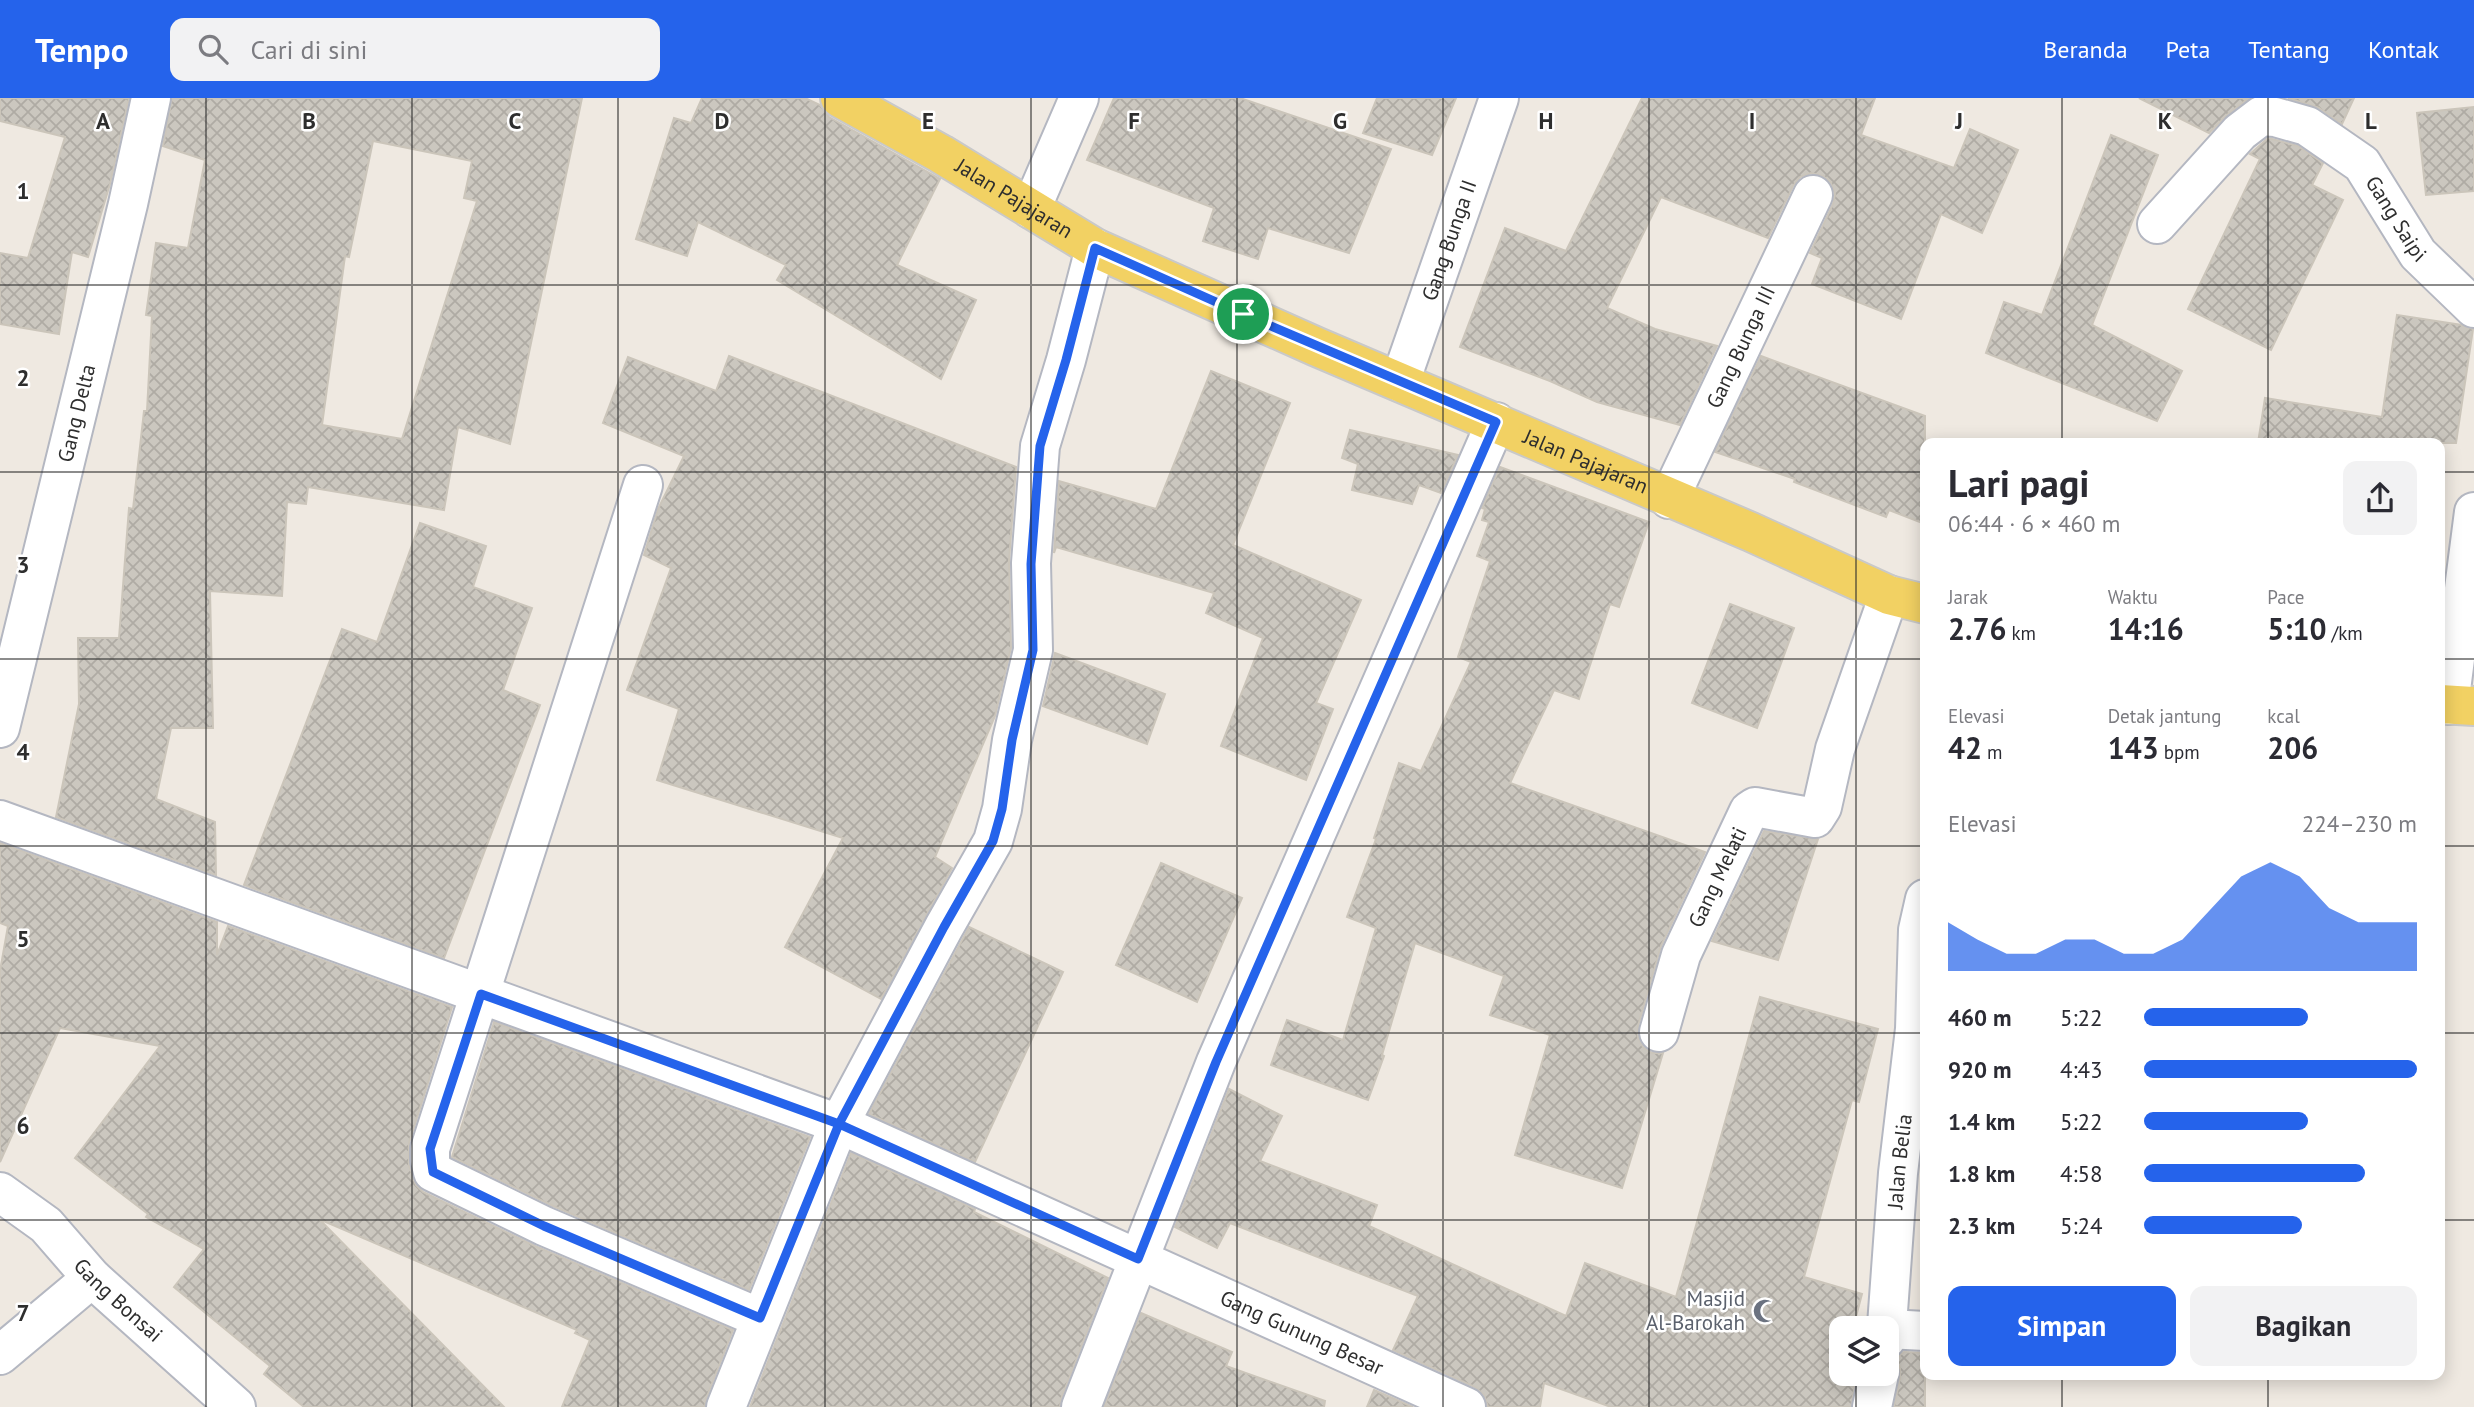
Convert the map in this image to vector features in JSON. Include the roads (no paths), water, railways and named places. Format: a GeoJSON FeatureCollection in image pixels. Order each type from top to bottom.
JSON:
{"type":"FeatureCollection","features":[{"type":"Feature","properties":{"kind":"main road","name":"Jalan Pajajaran"},"geometry":{"type":"LineString","coordinates":[[840,98],[940,154],[1095,248],[1907,600]]}},
{"type":"Feature","properties":{"kind":"street","name":"Gang Delta"},"geometry":{"type":"LineString","coordinates":[[0,728],[125,218],[151,98]]}},
{"type":"Feature","properties":{"kind":"street"},"geometry":{"type":"LineString","coordinates":[[1031,209],[1079,98]]}},
{"type":"Feature","properties":{"kind":"street","name":"Gang Bunga II"},"geometry":{"type":"LineString","coordinates":[[1400,382],[1499,98]]}},
{"type":"Feature","properties":{"kind":"street","name":"Gang Saipi"},"geometry":{"type":"LineString","coordinates":[[2157,224],[2240,132],[2261,116],[2275,117],[2308,126],[2362,164],[2418,254],[2474,308]]}},
{"type":"Feature","properties":{"kind":"street","name":"Gang Bunga III"},"geometry":{"type":"LineString","coordinates":[[1669,499],[1813,195]]}},
{"type":"Feature","properties":{"kind":"street"},"geometry":{"type":"LineString","coordinates":[[726,1407],[839,1124],[993,841],[1002,809],[1012,740],[1033,650],[1031,564],[1040,446],[1095,248]]}},
{"type":"Feature","properties":{"kind":"street"},"geometry":{"type":"LineString","coordinates":[[1081,1407],[1216,1062],[1496,422]]}},
{"type":"Feature","properties":{"kind":"street"},"geometry":{"type":"LineString","coordinates":[[643,485],[430,1149],[433,1172],[544,1226],[760,1318]]}},
{"type":"Feature","properties":{"kind":"street"},"geometry":{"type":"LineString","coordinates":[[2454,705],[2474,512]]}},
{"type":"Feature","properties":{"kind":"street","name":"Gang Melati"},"geometry":{"type":"LineString","coordinates":[[1659,1032],[1681,955],[1745,817],[1755,807],[1815,818],[1822,807],[1835,749],[1907,600]]}},
{"type":"Feature","properties":{"kind":"street","name":"Gang Gunung Besar"},"geometry":{"type":"LineString","coordinates":[[0,820],[839,1124],[1466,1407]]}},
{"type":"Feature","properties":{"kind":"street","name":"Jalan Belia"},"geometry":{"type":"LineString","coordinates":[[1900,1333],[1898,1173],[1920,1029],[1920,921]]}},
{"type":"Feature","properties":{"kind":"street","name":"Gang Bonsai"},"geometry":{"type":"LineString","coordinates":[[0,1192],[46,1225],[92,1278],[236,1407]]}},
{"type":"Feature","properties":{"kind":"street"},"geometry":{"type":"LineString","coordinates":[[0,1355],[92,1278]]}},
{"type":"Feature","properties":{"kind":"street"},"geometry":{"type":"LineString","coordinates":[[1872,1407],[1876,1386]]}},
{"type":"Feature","properties":{"kind":"place","name":"Masjid Al-Barokah"},"geometry":{"type":"Point","coordinates":[1765,1311]}}]}
